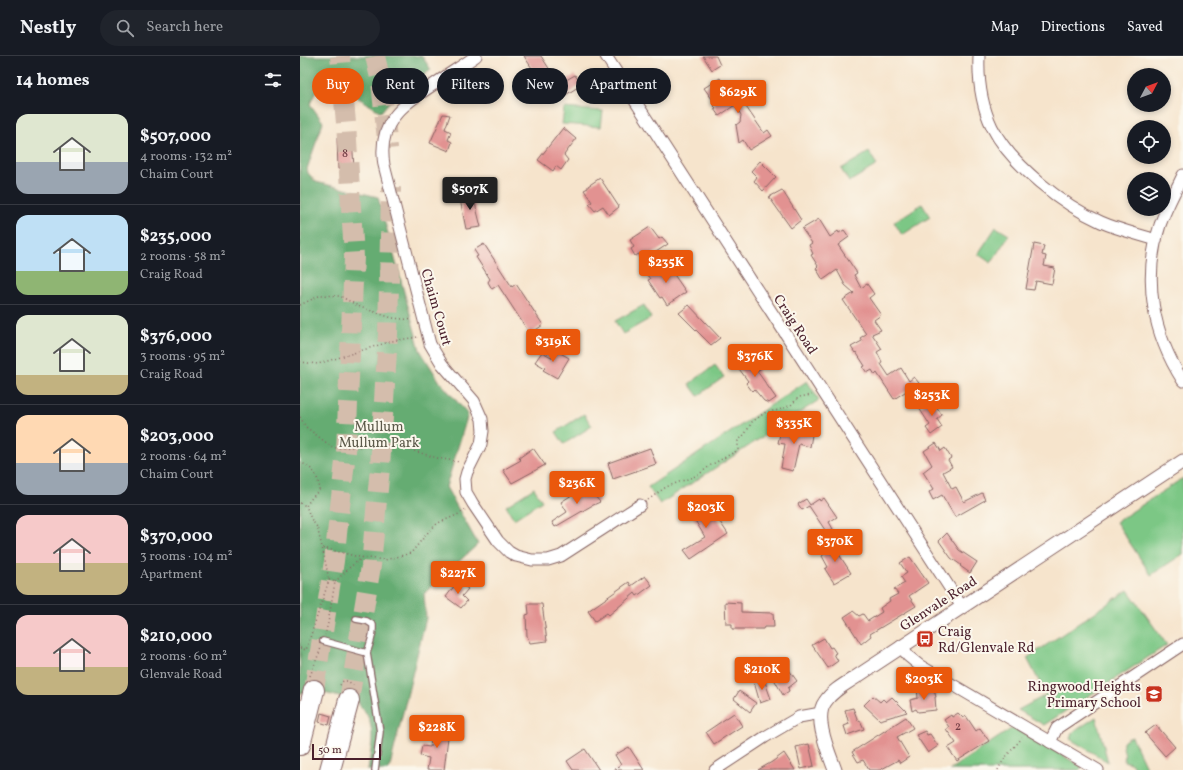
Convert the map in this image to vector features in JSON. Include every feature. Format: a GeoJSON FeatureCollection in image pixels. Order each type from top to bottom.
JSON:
{"type":"FeatureCollection","features":[{"type":"Feature","properties":{"kind":"highway"},"geometry":{"type":"LineString","coordinates":[[300,745],[314,690]]}},
{"type":"Feature","properties":{"kind":"highway"},"geometry":{"type":"LineString","coordinates":[[330,770],[349,700]]}},
{"type":"Feature","properties":{"kind":"street","name":"Chaim Court"},"geometry":{"type":"LineString","coordinates":[[476,56],[403,105],[390,122],[382,144],[384,165],[427,335],[434,352],[442,364],[471,396],[480,412],[483,424],[479,450],[466,476],[465,487],[468,497],[490,531],[504,548],[512,554],[525,559],[541,561],[555,558],[570,551],[640,505]]}},
{"type":"Feature","properties":{"kind":"street","name":"Craig Road"},"geometry":{"type":"LineString","coordinates":[[606,56],[962,607]]}},
{"type":"Feature","properties":{"kind":"street"},"geometry":{"type":"LineString","coordinates":[[979,56],[980,82],[983,100],[990,121],[999,138],[1024,167],[1051,192],[1083,213],[1117,228],[1156,240]]}},
{"type":"Feature","properties":{"kind":"street"},"geometry":{"type":"LineString","coordinates":[[1183,175],[1166,210],[1156,240],[1152,268],[1154,312],[1169,358],[1183,381]]}},
{"type":"Feature","properties":{"kind":"street","name":"Glenvale Road"},"geometry":{"type":"LineString","coordinates":[[821,713],[825,702],[837,690],[901,646],[1183,461]]}},
{"type":"Feature","properties":{"kind":"street"},"geometry":{"type":"LineString","coordinates":[[1050,742],[1057,728],[1183,644]]}},
{"type":"Feature","properties":{"kind":"street"},"geometry":{"type":"LineString","coordinates":[[901,646],[910,658],[919,665],[1098,770]]}},
{"type":"Feature","properties":{"kind":"street"},"geometry":{"type":"LineString","coordinates":[[715,770],[799,717],[821,713],[823,732],[834,770]]}},
{"type":"Feature","properties":{"kind":"lane"},"geometry":{"type":"LineString","coordinates":[[356,619],[367,621],[373,625],[372,638],[367,653],[380,732],[375,770]]}},
{"type":"Feature","properties":{"kind":"lane"},"geometry":{"type":"LineString","coordinates":[[323,641],[367,653]]}},
{"type":"Feature","properties":{"kind":"path"},"geometry":{"type":"LineString","coordinates":[[300,306],[321,295],[340,296],[360,307],[392,318],[424,321]]}},
{"type":"Feature","properties":{"kind":"path"},"geometry":{"type":"LineString","coordinates":[[300,362],[318,364],[392,342],[427,335]]}},
{"type":"Feature","properties":{"kind":"path"},"geometry":{"type":"LineString","coordinates":[[640,505],[666,486],[698,475],[738,450],[738,441],[745,434],[752,422],[766,412],[791,406],[799,397],[824,394]]}},
{"type":"Feature","properties":{"kind":"path"},"geometry":{"type":"LineString","coordinates":[[300,417],[306,427],[333,448],[395,445],[436,458],[472,463]]}},
{"type":"Feature","properties":{"kind":"path"},"geometry":{"type":"LineString","coordinates":[[300,462],[310,467],[318,478],[320,489],[306,506]]}},
{"type":"Feature","properties":{"kind":"path"},"geometry":{"type":"LineString","coordinates":[[300,503],[306,506],[311,519],[317,527],[323,548],[329,581],[306,650],[300,648]]}},
{"type":"Feature","properties":{"kind":"path"},"geometry":{"type":"LineString","coordinates":[[323,548],[363,557],[385,560],[411,553],[430,530],[438,523],[457,515],[473,504]]}},
{"type":"Feature","properties":{"kind":"path"},"geometry":{"type":"LineString","coordinates":[[333,592],[335,582],[363,557]]}},
{"type":"Feature","properties":{"kind":"path"},"geometry":{"type":"LineString","coordinates":[[329,581],[335,582]]}},
{"type":"Feature","properties":{"kind":"path"},"geometry":{"type":"LineString","coordinates":[[998,770],[1009,753],[1030,730]]}},
{"type":"Feature","properties":{"kind":"green space","name":"Mullum Mullum Park"},"geometry":{"type":"Polygon","coordinates":[[[300,56],[422,56],[431,70],[429,71],[429,68],[372,68],[372,104],[388,104],[381,112],[364,101],[364,68],[312,68],[312,100],[310,104],[323,122],[307,169],[308,173],[316,182],[378,197],[420,350],[440,382],[468,414],[446,487],[478,544],[424,594],[426,618],[389,770],[368,770],[372,736],[371,727],[369,719],[359,705],[359,702],[305,688],[304,692],[300,694],[300,56]]]}},
{"type":"Feature","properties":{"kind":"green space"},"geometry":{"type":"Polygon","coordinates":[[[564,108],[603,111],[601,127],[562,124],[564,108]]]}},
{"type":"Feature","properties":{"kind":"green space"},"geometry":{"type":"Polygon","coordinates":[[[869,152],[877,165],[849,182],[841,169],[869,152]]]}},
{"type":"Feature","properties":{"kind":"green space"},"geometry":{"type":"Polygon","coordinates":[[[922,204],[930,217],[902,235],[894,222],[922,204]]]}},
{"type":"Feature","properties":{"kind":"green space"},"geometry":{"type":"Polygon","coordinates":[[[996,227],[1009,235],[991,263],[978,254],[996,227]]]}},
{"type":"Feature","properties":{"kind":"green space"},"geometry":{"type":"Polygon","coordinates":[[[644,305],[651,318],[623,334],[615,321],[644,305]]]}},
{"type":"Feature","properties":{"kind":"green space"},"geometry":{"type":"Polygon","coordinates":[[[715,365],[724,377],[698,396],[689,384],[715,365]]]}},
{"type":"Feature","properties":{"kind":"green space"},"geometry":{"type":"Polygon","coordinates":[[[807,381],[819,400],[660,504],[648,487],[807,381]]]}},
{"type":"Feature","properties":{"kind":"green space"},"geometry":{"type":"Polygon","coordinates":[[[584,414],[592,426],[564,444],[556,432],[584,414]]]}},
{"type":"Feature","properties":{"kind":"green space"},"geometry":{"type":"Polygon","coordinates":[[[1183,478],[1183,554],[1151,575],[1116,522],[1183,478]]]}},
{"type":"Feature","properties":{"kind":"green space"},"geometry":{"type":"Polygon","coordinates":[[[534,488],[542,501],[514,519],[506,506],[534,488]]]}},
{"type":"Feature","properties":{"kind":"green space"},"geometry":{"type":"Polygon","coordinates":[[[1128,590],[1167,645],[1044,725],[1018,710],[1046,695],[1027,658],[1128,590]]]}},
{"type":"Feature","properties":{"kind":"green space"},"geometry":{"type":"Polygon","coordinates":[[[1096,717],[1108,762],[1070,739],[1072,733],[1096,717]]]}},
{"type":"Feature","properties":{"kind":"green space"},"geometry":{"type":"Polygon","coordinates":[[[1014,727],[1082,767],[1079,770],[949,770],[1014,727]]]}},
{"type":"Feature","properties":{"kind":"green space"},"geometry":{"type":"Polygon","coordinates":[[[1132,737],[1147,769],[1139,770],[1130,763],[1124,761],[1125,756],[1123,743],[1132,737]]]}},
{"type":"Feature","properties":{"kind":"building"},"geometry":{"type":"Polygon","coordinates":[[[524,56],[541,56],[549,68],[532,68],[524,56]]]}},
{"type":"Feature","properties":{"kind":"building"},"geometry":{"type":"Polygon","coordinates":[[[703,56],[716,56],[720,65],[712,70],[703,56]]]}},
{"type":"Feature","properties":{"kind":"building"},"geometry":{"type":"Polygon","coordinates":[[[575,75],[576,77],[576,88],[568,94],[568,79],[575,75]]]}},
{"type":"Feature","properties":{"kind":"building"},"geometry":{"type":"Polygon","coordinates":[[[720,78],[732,98],[745,89],[749,96],[742,101],[764,133],[768,130],[772,136],[749,150],[743,140],[739,143],[736,125],[740,122],[741,115],[735,105],[719,116],[714,109],[716,108],[713,105],[715,103],[704,88],[720,78]]]}},
{"type":"Feature","properties":{"kind":"building"},"geometry":{"type":"Polygon","coordinates":[[[443,114],[450,115],[445,129],[451,132],[448,140],[452,142],[449,151],[430,143],[443,114]]]}},
{"type":"Feature","properties":{"kind":"building"},"geometry":{"type":"Polygon","coordinates":[[[563,128],[576,139],[564,155],[568,160],[561,170],[556,166],[553,171],[538,160],[563,128]]]}},
{"type":"Feature","properties":{"kind":"building"},"geometry":{"type":"Polygon","coordinates":[[[337,138],[352,138],[354,168],[338,169],[337,138]]]}},
{"type":"Feature","properties":{"kind":"building"},"geometry":{"type":"Polygon","coordinates":[[[760,161],[776,177],[763,191],[754,181],[757,177],[751,171],[760,161]]]}},
{"type":"Feature","properties":{"kind":"building"},"geometry":{"type":"Polygon","coordinates":[[[600,178],[619,207],[609,215],[603,206],[595,211],[589,204],[592,202],[584,190],[600,178]]]}},
{"type":"Feature","properties":{"kind":"building"},"geometry":{"type":"Polygon","coordinates":[[[782,190],[801,220],[791,228],[769,197],[782,190]]]}},
{"type":"Feature","properties":{"kind":"building"},"geometry":{"type":"Polygon","coordinates":[[[472,191],[481,227],[466,229],[459,194],[472,191]]]}},
{"type":"Feature","properties":{"kind":"building"},"geometry":{"type":"Polygon","coordinates":[[[819,219],[830,237],[838,231],[839,233],[844,230],[849,237],[838,245],[857,273],[854,275],[861,288],[867,284],[874,294],[869,298],[881,315],[874,320],[881,330],[872,334],[882,349],[877,352],[882,362],[881,364],[889,376],[901,368],[909,381],[914,377],[919,383],[894,399],[877,373],[875,375],[872,370],[867,373],[863,367],[865,366],[851,347],[862,341],[860,338],[866,334],[843,300],[854,293],[845,285],[837,270],[823,280],[816,268],[818,266],[811,255],[813,254],[809,245],[812,243],[802,229],[819,219]]]}},
{"type":"Feature","properties":{"kind":"building"},"geometry":{"type":"Polygon","coordinates":[[[650,227],[659,239],[662,237],[668,244],[644,260],[639,254],[635,256],[631,249],[634,247],[630,240],[650,227]]]}},
{"type":"Feature","properties":{"kind":"building"},"geometry":{"type":"Polygon","coordinates":[[[484,244],[512,287],[516,284],[543,325],[530,334],[498,285],[492,289],[488,282],[490,279],[476,257],[478,256],[474,250],[484,244]]]}},
{"type":"Feature","properties":{"kind":"building"},"geometry":{"type":"Polygon","coordinates":[[[1034,244],[1044,246],[1042,255],[1046,256],[1044,266],[1055,268],[1052,284],[1036,281],[1034,290],[1026,289],[1034,244]]]}},
{"type":"Feature","properties":{"kind":"building"},"geometry":{"type":"Polygon","coordinates":[[[666,263],[686,292],[667,305],[662,297],[660,298],[648,280],[650,279],[647,275],[666,263]]]}},
{"type":"Feature","properties":{"kind":"building"},"geometry":{"type":"Polygon","coordinates":[[[689,305],[720,338],[711,345],[679,313],[689,305]]]}},
{"type":"Feature","properties":{"kind":"building"},"geometry":{"type":"Polygon","coordinates":[[[557,351],[569,358],[557,378],[543,370],[545,368],[535,362],[542,352],[553,358],[557,351]]]}},
{"type":"Feature","properties":{"kind":"building"},"geometry":{"type":"Polygon","coordinates":[[[743,355],[747,359],[751,357],[754,361],[757,359],[763,366],[757,371],[776,398],[769,403],[764,401],[754,389],[752,391],[746,383],[748,381],[734,362],[743,355]]]}},
{"type":"Feature","properties":{"kind":"building"},"geometry":{"type":"Polygon","coordinates":[[[932,400],[942,415],[937,419],[942,427],[931,435],[926,428],[930,425],[919,408],[932,400]]]}},
{"type":"Feature","properties":{"kind":"building"},"geometry":{"type":"Polygon","coordinates":[[[790,426],[813,429],[810,447],[799,444],[793,471],[781,468],[785,444],[778,443],[780,434],[787,436],[790,426]]]}},
{"type":"Feature","properties":{"kind":"building"},"geometry":{"type":"Polygon","coordinates":[[[936,443],[941,451],[945,448],[951,458],[948,460],[952,467],[943,472],[952,489],[956,487],[964,502],[982,493],[985,500],[955,517],[942,495],[933,500],[929,492],[934,489],[923,472],[932,465],[924,451],[936,443]]]}},
{"type":"Feature","properties":{"kind":"building"},"geometry":{"type":"Polygon","coordinates":[[[533,448],[545,465],[512,483],[503,470],[521,460],[519,458],[533,448]]]}},
{"type":"Feature","properties":{"kind":"building"},"geometry":{"type":"Polygon","coordinates":[[[650,448],[656,464],[613,479],[608,463],[650,448]]]}},
{"type":"Feature","properties":{"kind":"building"},"geometry":{"type":"Polygon","coordinates":[[[586,486],[600,502],[555,527],[552,522],[567,512],[561,502],[586,486]]]}},
{"type":"Feature","properties":{"kind":"building"},"geometry":{"type":"Polygon","coordinates":[[[824,498],[837,517],[829,522],[833,529],[827,533],[809,506],[802,510],[798,504],[806,499],[810,505],[819,499],[820,501],[824,498]]]}},
{"type":"Feature","properties":{"kind":"building"},"geometry":{"type":"Polygon","coordinates":[[[706,501],[728,534],[691,559],[684,550],[705,537],[690,512],[706,501]]]}},
{"type":"Feature","properties":{"kind":"building"},"geometry":{"type":"Polygon","coordinates":[[[947,533],[959,550],[977,562],[970,573],[951,558],[939,541],[947,533]]]}},
{"type":"Feature","properties":{"kind":"building"},"geometry":{"type":"Polygon","coordinates":[[[829,539],[851,573],[834,583],[825,569],[828,567],[822,556],[827,552],[822,545],[829,539]]]}},
{"type":"Feature","properties":{"kind":"building"},"geometry":{"type":"Polygon","coordinates":[[[910,557],[928,583],[909,596],[916,606],[870,634],[871,636],[861,644],[844,617],[853,611],[859,616],[863,614],[868,621],[882,612],[880,608],[890,601],[889,599],[898,594],[894,589],[905,583],[901,577],[907,573],[900,563],[910,557]]]}},
{"type":"Feature","properties":{"kind":"building"},"geometry":{"type":"Polygon","coordinates":[[[645,576],[652,585],[637,596],[635,593],[609,615],[607,613],[595,621],[588,611],[629,582],[631,586],[645,576]]]}},
{"type":"Feature","properties":{"kind":"building"},"geometry":{"type":"Polygon","coordinates":[[[458,581],[468,589],[462,596],[467,601],[461,608],[446,597],[458,581]]]}},
{"type":"Feature","properties":{"kind":"building"},"geometry":{"type":"Polygon","coordinates":[[[725,602],[741,603],[741,612],[773,613],[774,627],[764,627],[763,629],[732,629],[732,624],[726,624],[725,602]]]}},
{"type":"Feature","properties":{"kind":"building"},"geometry":{"type":"Polygon","coordinates":[[[528,604],[542,604],[547,641],[530,643],[527,636],[526,615],[529,614],[528,604]]]}},
{"type":"Feature","properties":{"kind":"building"},"geometry":{"type":"Polygon","coordinates":[[[824,638],[830,648],[832,647],[836,653],[834,654],[838,661],[828,668],[812,645],[824,638]]]}},
{"type":"Feature","properties":{"kind":"building"},"geometry":{"type":"Polygon","coordinates":[[[789,670],[797,681],[788,688],[789,691],[783,695],[774,679],[789,670]]]}},
{"type":"Feature","properties":{"kind":"building"},"geometry":{"type":"Polygon","coordinates":[[[764,679],[771,699],[760,703],[754,682],[764,679]]]}},
{"type":"Feature","properties":{"kind":"building"},"geometry":{"type":"Polygon","coordinates":[[[927,687],[927,691],[934,690],[936,697],[936,710],[918,712],[916,709],[912,711],[910,700],[918,698],[917,688],[927,687]]]}},
{"type":"Feature","properties":{"kind":"building"},"geometry":{"type":"Polygon","coordinates":[[[739,691],[756,703],[750,712],[734,699],[739,691]]]}},
{"type":"Feature","properties":{"kind":"building"},"geometry":{"type":"Polygon","coordinates":[[[873,696],[880,702],[883,699],[886,702],[892,697],[907,712],[880,720],[864,705],[873,696]]]}},
{"type":"Feature","properties":{"kind":"building"},"geometry":{"type":"Polygon","coordinates":[[[853,708],[858,721],[860,720],[864,729],[847,735],[844,726],[849,724],[845,710],[853,708]]]}},
{"type":"Feature","properties":{"kind":"building"},"geometry":{"type":"Polygon","coordinates":[[[321,713],[331,716],[329,725],[319,722],[321,713]]]}},
{"type":"Feature","properties":{"kind":"building"},"geometry":{"type":"Polygon","coordinates":[[[734,713],[742,726],[714,744],[706,732],[734,713]]]}},
{"type":"Feature","properties":{"kind":"building"},"geometry":{"type":"Polygon","coordinates":[[[958,713],[963,718],[966,716],[976,731],[980,728],[989,741],[957,761],[948,748],[956,743],[946,729],[949,727],[944,720],[951,715],[952,717],[958,713]]]}},
{"type":"Feature","properties":{"kind":"building"},"geometry":{"type":"Polygon","coordinates":[[[906,717],[913,728],[897,737],[909,757],[900,763],[898,760],[880,770],[869,770],[863,760],[858,762],[852,752],[906,717]]]}},
{"type":"Feature","properties":{"kind":"building"},"geometry":{"type":"Polygon","coordinates":[[[1156,725],[1175,747],[1165,756],[1145,733],[1156,725]]]}},
{"type":"Feature","properties":{"kind":"building"},"geometry":{"type":"Polygon","coordinates":[[[433,727],[449,729],[444,770],[427,770],[429,758],[420,756],[422,746],[430,747],[433,727]]]}},
{"type":"Feature","properties":{"kind":"building"},"geometry":{"type":"Polygon","coordinates":[[[925,731],[927,735],[930,734],[938,746],[928,753],[916,735],[925,731]]]}},
{"type":"Feature","properties":{"kind":"building"},"geometry":{"type":"Polygon","coordinates":[[[809,744],[814,766],[801,769],[796,747],[809,744]]]}},
{"type":"Feature","properties":{"kind":"building"},"geometry":{"type":"Polygon","coordinates":[[[629,747],[644,770],[614,770],[621,765],[615,755],[629,747]]]}},
{"type":"Feature","properties":{"kind":"building"},"geometry":{"type":"Polygon","coordinates":[[[585,749],[599,770],[573,770],[567,761],[585,749]]]}},
{"type":"Feature","properties":{"kind":"building"},"geometry":{"type":"Polygon","coordinates":[[[784,753],[795,770],[758,770],[772,762],[784,753]]]}},
{"type":"Feature","properties":{"kind":"tunnel"},"geometry":{"type":"LineString","coordinates":[[314,690],[334,561],[346,452],[354,257],[346,123],[340,56]]}},
{"type":"Feature","properties":{"kind":"tunnel"},"geometry":{"type":"LineString","coordinates":[[375,56],[381,82],[388,149]]}},
{"type":"Feature","properties":{"kind":"tunnel"},"geometry":{"type":"LineString","coordinates":[[349,700],[371,566],[380,467],[388,334],[391,187]]}},
{"type":"Feature","properties":{"kind":"place","name":"Craig Rd/Glenvale Rd"},"geometry":{"type":"Point","coordinates":[925,639]}},
{"type":"Feature","properties":{"kind":"place","name":"Ringwood Heights Primary School"},"geometry":{"type":"Point","coordinates":[1154,694]}}]}
